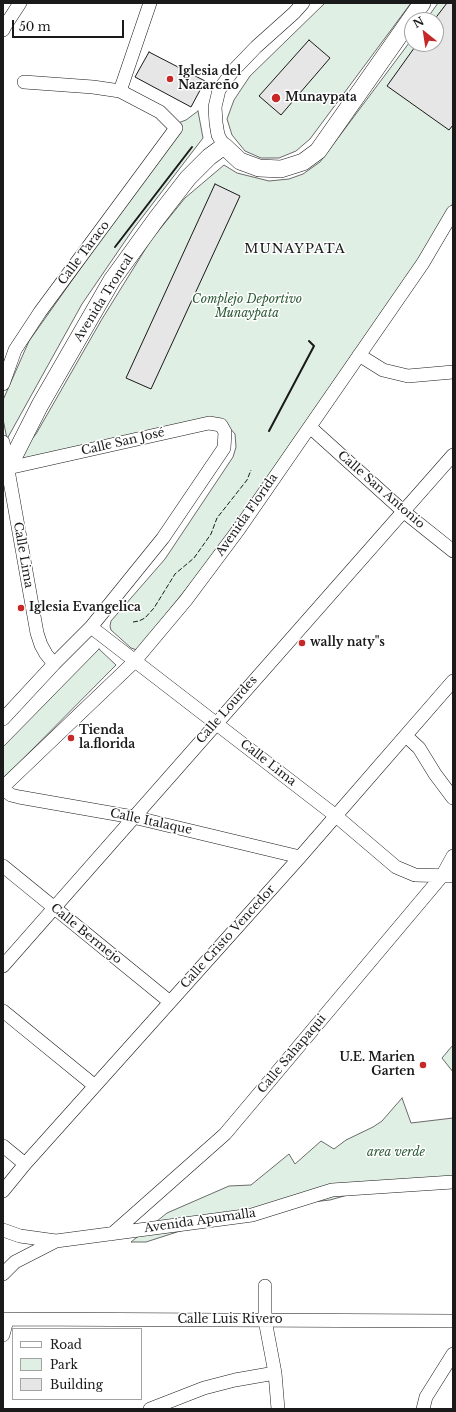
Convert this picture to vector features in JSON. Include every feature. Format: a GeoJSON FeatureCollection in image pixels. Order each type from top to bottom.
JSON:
{"type":"FeatureCollection","features":[{"type":"Feature","properties":{"kind":"street"},"geometry":{"type":"LineString","coordinates":[[3,30],[20,3]]}},
{"type":"Feature","properties":{"kind":"street"},"geometry":{"type":"LineString","coordinates":[[24,82],[92,86],[120,91],[150,3]]}},
{"type":"Feature","properties":{"kind":"street"},"geometry":{"type":"LineString","coordinates":[[303,3],[251,52],[232,72],[219,90],[215,108],[218,135],[224,146],[240,161],[259,168],[281,168],[303,162],[318,151],[422,3]]}},
{"type":"Feature","properties":{"kind":"street","name":"Calle Taraco"},"geometry":{"type":"LineString","coordinates":[[3,384],[15,350],[40,312],[176,128],[160,112],[120,91]]}},
{"type":"Feature","properties":{"kind":"street","name":"Avenida Troncal"},"geometry":{"type":"LineString","coordinates":[[5,468],[112,280],[188,178],[209,157],[224,146]]}},
{"type":"Feature","properties":{"kind":"street","name":"Avenida Florida"},"geometry":{"type":"LineString","coordinates":[[3,788],[134,662],[186,600],[239,529],[423,263],[452,218]]}},
{"type":"Feature","properties":{"kind":"street"},"geometry":{"type":"LineString","coordinates":[[359,355],[383,370],[408,376],[453,372]]}},
{"type":"Feature","properties":{"kind":"street","name":"Calle San José"},"geometry":{"type":"LineString","coordinates":[[5,468],[209,422],[221,425],[224,432],[224,448],[163,538],[91,627]]}},
{"type":"Feature","properties":{"kind":"street","name":"Calle San Antonio"},"geometry":{"type":"LineString","coordinates":[[310,427],[403,511],[453,551]]}},
{"type":"Feature","properties":{"kind":"street","name":"Calle Lima"},"geometry":{"type":"LineString","coordinates":[[3,442],[5,468],[37,633],[41,645],[54,664]]}},
{"type":"Feature","properties":{"kind":"street","name":"Calle Lourdes"},"geometry":{"type":"LineString","coordinates":[[3,966],[453,455]]}},
{"type":"Feature","properties":{"kind":"street"},"geometry":{"type":"LineString","coordinates":[[3,719],[91,627]]}},
{"type":"Feature","properties":{"kind":"street","name":"Calle Lima"},"geometry":{"type":"LineString","coordinates":[[91,627],[134,662],[216,723],[336,816],[396,867],[415,875],[448,876]]}},
{"type":"Feature","properties":{"kind":"street","name":"Calle Cristo Vencedor"},"geometry":{"type":"LineString","coordinates":[[3,1191],[25,1164],[300,857],[453,681]]}},
{"type":"Feature","properties":{"kind":"street"},"geometry":{"type":"LineString","coordinates":[[406,736],[419,748],[435,774],[453,798]]}},
{"type":"Feature","properties":{"kind":"street","name":"Calle Italaque"},"geometry":{"type":"LineString","coordinates":[[3,788],[11,795],[19,797],[133,818],[300,857]]}},
{"type":"Feature","properties":{"kind":"street","name":"Calle Sahapaqui"},"geometry":{"type":"LineString","coordinates":[[112,1234],[225,1134],[448,876],[453,856]]}},
{"type":"Feature","properties":{"kind":"street","name":"Calle Bermejo"},"geometry":{"type":"LineString","coordinates":[[3,866],[170,1002]]}},
{"type":"Feature","properties":{"kind":"street"},"geometry":{"type":"LineString","coordinates":[[3,1011],[95,1086]]}},
{"type":"Feature","properties":{"kind":"street"},"geometry":{"type":"LineString","coordinates":[[3,1146],[25,1164]]}},
{"type":"Feature","properties":{"kind":"street","name":"Avenida Apumalla"},"geometry":{"type":"LineString","coordinates":[[3,1274],[15,1262],[56,1241],[252,1215],[332,1190],[453,1182]]}},
{"type":"Feature","properties":{"kind":"street"},"geometry":{"type":"LineString","coordinates":[[3,1230],[20,1236],[56,1241]]}},
{"type":"Feature","properties":{"kind":"street"},"geometry":{"type":"LineString","coordinates":[[265,1286],[265,1320],[275,1373],[278,1409]]}},
{"type":"Feature","properties":{"kind":"street"},"geometry":{"type":"LineString","coordinates":[[3,1335],[4,1318]]}},
{"type":"Feature","properties":{"kind":"street","name":"Calle Luis Rivero"},"geometry":{"type":"LineString","coordinates":[[4,1318],[453,1321]]}},
{"type":"Feature","properties":{"kind":"street"},"geometry":{"type":"LineString","coordinates":[[423,1409],[426,1397],[453,1354]]}},
{"type":"Feature","properties":{"kind":"street"},"geometry":{"type":"LineString","coordinates":[[150,1409],[204,1388],[235,1380],[275,1373]]}},
{"type":"Feature","properties":{"kind":"green space"},"geometry":{"type":"Polygon","coordinates":[[[325,3],[411,3],[310,139],[296,151],[279,158],[261,158],[245,151],[232,135],[227,119],[234,100],[250,76],[325,3]]]}},
{"type":"Feature","properties":{"kind":"green space","name":"Complejo Deportivo Munaypata"},"geometry":{"type":"Polygon","coordinates":[[[438,3],[453,3],[453,203],[395,299],[207,563],[137,650],[131,648],[111,630],[111,621],[165,559],[233,457],[236,447],[235,434],[227,425],[14,460],[36,434],[102,319],[151,240],[185,198],[224,165],[237,173],[269,181],[289,179],[303,174],[320,162],[404,50],[404,52],[444,52],[444,12],[432,12],[438,3]]]}},
{"type":"Feature","properties":{"kind":"green space"},"geometry":{"type":"Polygon","coordinates":[[[198,111],[203,138],[134,228],[82,304],[7,439],[3,419],[3,400],[29,341],[173,138],[178,123],[186,120],[198,111]]]}},
{"type":"Feature","properties":{"kind":"green space"},"geometry":{"type":"Polygon","coordinates":[[[99,649],[116,665],[3,779],[3,747],[99,649]]]}},
{"type":"Feature","properties":{"kind":"green space"},"geometry":{"type":"Polygon","coordinates":[[[453,1045],[453,1072],[442,1058],[453,1045]]]}},
{"type":"Feature","properties":{"kind":"green space","name":"area verde"},"geometry":{"type":"Polygon","coordinates":[[[402,1098],[411,1123],[453,1118],[453,1182],[358,1192],[330,1200],[312,1202],[205,1223],[146,1242],[131,1242],[167,1213],[229,1186],[251,1185],[289,1154],[295,1164],[321,1141],[334,1149],[346,1140],[382,1121],[402,1098]]]}},
{"type":"Feature","properties":{"kind":"building"},"geometry":{"type":"Polygon","coordinates":[[[447,3],[453,3],[453,125],[449,130],[387,86],[411,52],[444,52],[444,12],[440,12],[447,3]]]}},
{"type":"Feature","properties":{"kind":"building"},"geometry":{"type":"Polygon","coordinates":[[[309,40],[330,58],[281,115],[259,96],[309,40]]]}},
{"type":"Feature","properties":{"kind":"building","name":"Iglesia del Nazareño"},"geometry":{"type":"Polygon","coordinates":[[[149,52],[205,81],[191,107],[135,77],[149,52]]]}},
{"type":"Feature","properties":{"kind":"building"},"geometry":{"type":"Polygon","coordinates":[[[215,184],[240,196],[151,389],[126,378],[215,184]]]}},
{"type":"Feature","properties":{"kind":"fence"},"geometry":{"type":"LineString","coordinates":[[133,622],[145,618],[154,608],[175,574],[194,558],[211,534],[217,518],[247,480],[251,470]]}},
{"type":"Feature","properties":{"kind":"wall"},"geometry":{"type":"LineString","coordinates":[[115,247],[192,147]]}},
{"type":"Feature","properties":{"kind":"wall"},"geometry":{"type":"LineString","coordinates":[[269,431],[314,346],[309,341]]}},
{"type":"Feature","properties":{"kind":"place","name":"Iglesia del Nazareño"},"geometry":{"type":"Point","coordinates":[170,79]}},
{"type":"Feature","properties":{"kind":"place","name":"Munaypata"},"geometry":{"type":"Point","coordinates":[276,98]}},
{"type":"Feature","properties":{"kind":"place","name":"Iglesia Evangelica"},"geometry":{"type":"Point","coordinates":[21,608]}},
{"type":"Feature","properties":{"kind":"place","name":"wally naty\"s"},"geometry":{"type":"Point","coordinates":[302,643]}},
{"type":"Feature","properties":{"kind":"place","name":"Tienda la.florida"},"geometry":{"type":"Point","coordinates":[71,738]}},
{"type":"Feature","properties":{"kind":"place","name":"U.E. Marien Garten"},"geometry":{"type":"Point","coordinates":[423,1065]}},
{"type":"Feature","properties":{"kind":"district","name":"MUNAYPATA"},"geometry":{"type":"Point","coordinates":[295,249]}}]}
